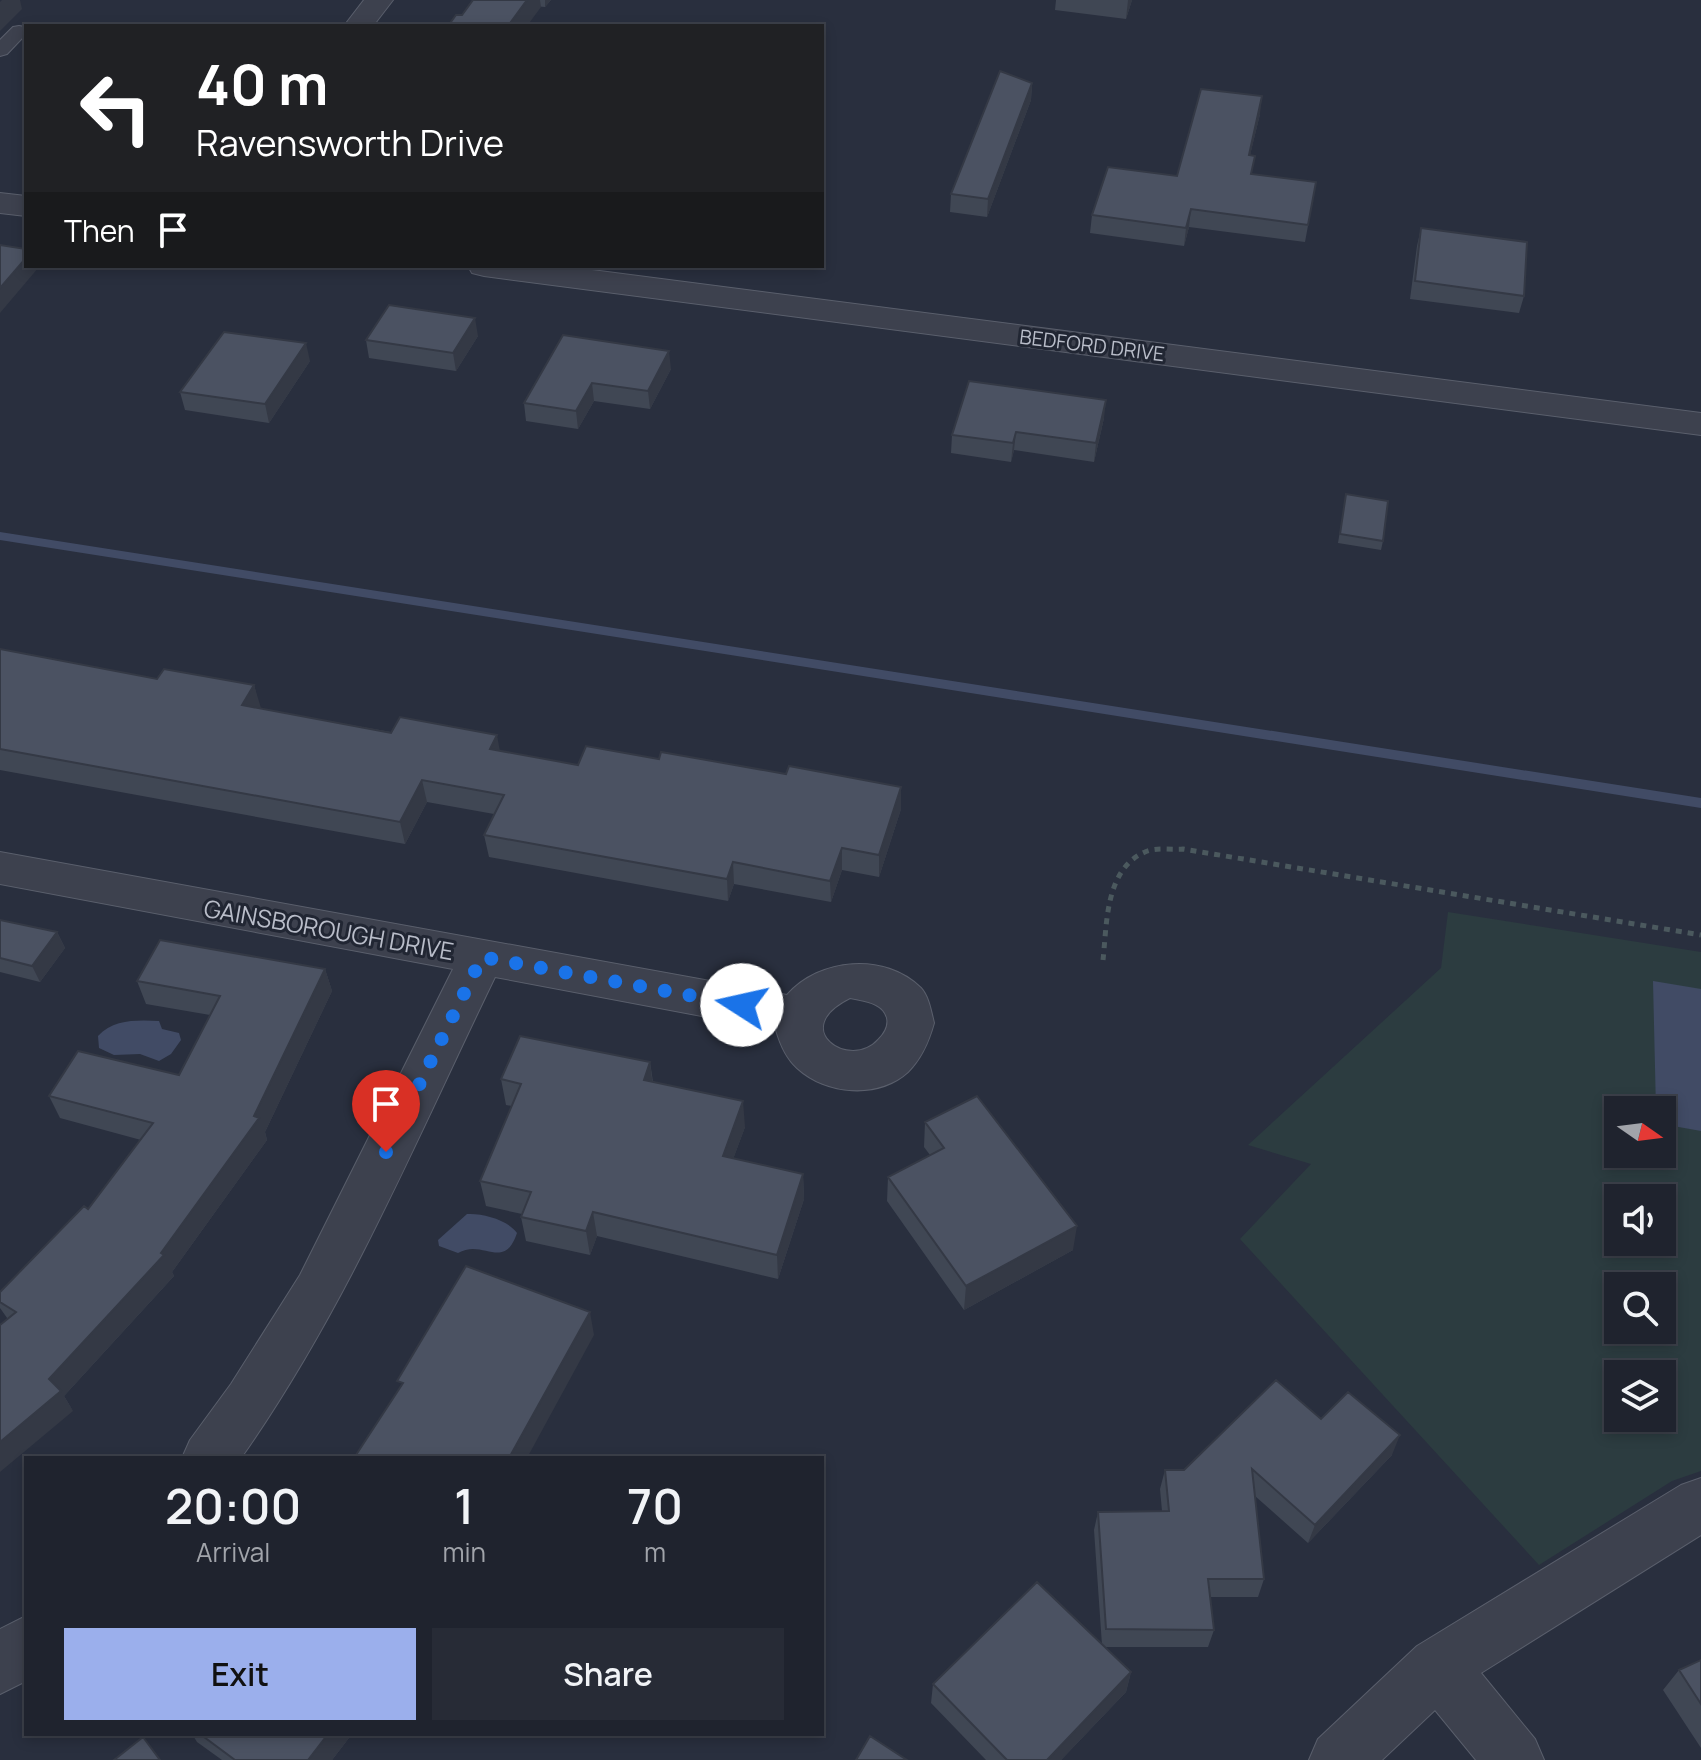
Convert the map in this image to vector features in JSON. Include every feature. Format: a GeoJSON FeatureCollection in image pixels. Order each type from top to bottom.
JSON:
{"type":"FeatureCollection","features":[{"type":"Feature","properties":{"kind":"street"},"geometry":{"type":"LineString","coordinates":[[360,24],[379,0]]}},
{"type":"Feature","properties":{"kind":"street"},"geometry":{"type":"LineString","coordinates":[[0,203],[24,206]]}},
{"type":"Feature","properties":{"kind":"street","name":"BEDFORD DRIVE"},"geometry":{"type":"LineString","coordinates":[[499,268],[1701,424]]}},
{"type":"Feature","properties":{"kind":"street","name":"GAINSBOROUGH DRIVE"},"geometry":{"type":"LineString","coordinates":[[0,868],[800,1016]]}},
{"type":"Feature","properties":{"kind":"street"},"geometry":{"type":"LineString","coordinates":[[210,1456],[250,1401],[318,1291],[482,957]]}},
{"type":"Feature","properties":{"kind":"street"},"geometry":{"type":"LineString","coordinates":[[1339,1760],[1438,1667],[1701,1504]]}},
{"type":"Feature","properties":{"kind":"street"},"geometry":{"type":"LineString","coordinates":[[0,1665],[24,1647]]}},
{"type":"Feature","properties":{"kind":"street"},"geometry":{"type":"LineString","coordinates":[[1438,1667],[1514,1760]]}},
{"type":"Feature","properties":{"kind":"lane"},"geometry":{"type":"LineString","coordinates":[[0,50],[19,31]]}},
{"type":"Feature","properties":{"kind":"path"},"geometry":{"type":"LineString","coordinates":[[1103,960],[1114,884],[1125,868],[1145,852],[1183,849],[1701,935]]}},
{"type":"Feature","properties":{"kind":"shaded area"},"geometry":{"type":"Polygon","coordinates":[[[1448,912],[1701,952],[1701,1471],[1672,1481],[1539,1565],[1240,1239],[1311,1164],[1248,1145],[1441,968],[1448,912]]]}},
{"type":"Feature","properties":{"kind":"water"},"geometry":{"type":"Polygon","coordinates":[[[1653,981],[1701,989],[1701,1131],[1676,1127],[1676,1096],[1656,1096],[1653,981]]]}},
{"type":"Feature","properties":{"kind":"water"},"geometry":{"type":"Polygon","coordinates":[[[134,1021],[159,1021],[162,1029],[179,1033],[181,1040],[171,1054],[159,1061],[140,1054],[114,1055],[99,1048],[98,1036],[111,1026],[134,1021]]]}},
{"type":"Feature","properties":{"kind":"water"},"geometry":{"type":"Polygon","coordinates":[[[467,1214],[487,1216],[508,1224],[517,1233],[512,1244],[499,1253],[467,1249],[458,1253],[439,1246],[438,1240],[467,1214]]]}},
{"type":"Feature","properties":{"kind":"building"},"geometry":{"type":"Polygon","coordinates":[[[473,0],[527,0],[509,24],[449,24],[456,15],[462,15],[473,0]]]}},
{"type":"Feature","properties":{"kind":"building"},"geometry":{"type":"Polygon","coordinates":[[[1000,71],[1032,83],[988,199],[951,194],[1000,71]]]}},
{"type":"Feature","properties":{"kind":"building"},"geometry":{"type":"Polygon","coordinates":[[[1201,89],[1262,96],[1249,155],[1255,156],[1251,174],[1316,182],[1308,225],[1191,209],[1186,228],[1092,215],[1108,167],[1177,176],[1201,89]]]}},
{"type":"Feature","properties":{"kind":"building"},"geometry":{"type":"Polygon","coordinates":[[[1421,228],[1527,242],[1524,296],[1415,281],[1421,228]]]}},
{"type":"Feature","properties":{"kind":"building"},"geometry":{"type":"Polygon","coordinates":[[[0,245],[24,249],[24,260],[0,288],[0,245]]]}},
{"type":"Feature","properties":{"kind":"building"},"geometry":{"type":"Polygon","coordinates":[[[389,305],[475,318],[453,353],[366,340],[389,305]]]}},
{"type":"Feature","properties":{"kind":"building"},"geometry":{"type":"Polygon","coordinates":[[[224,332],[306,343],[265,404],[180,392],[224,332]]]}},
{"type":"Feature","properties":{"kind":"building"},"geometry":{"type":"Polygon","coordinates":[[[563,335],[669,351],[648,391],[592,383],[576,411],[524,403],[563,335]]]}},
{"type":"Feature","properties":{"kind":"building"},"geometry":{"type":"Polygon","coordinates":[[[969,381],[1106,400],[1096,443],[1016,432],[1013,443],[952,435],[969,381]]]}},
{"type":"Feature","properties":{"kind":"building"},"geometry":{"type":"Polygon","coordinates":[[[1346,494],[1388,501],[1383,541],[1340,534],[1346,494]]]}},
{"type":"Feature","properties":{"kind":"building"},"geometry":{"type":"Polygon","coordinates":[[[0,649],[157,679],[164,669],[254,685],[242,705],[391,733],[400,717],[497,735],[490,749],[578,765],[586,746],[659,759],[661,752],[786,774],[789,766],[901,787],[879,855],[842,848],[830,881],[733,862],[727,879],[484,835],[504,795],[422,780],[400,822],[0,749],[0,649]]]}},
{"type":"Feature","properties":{"kind":"building"},"geometry":{"type":"Polygon","coordinates":[[[0,920],[57,932],[32,966],[0,958],[0,920]]]}},
{"type":"Feature","properties":{"kind":"building"},"geometry":{"type":"Polygon","coordinates":[[[160,940],[325,969],[254,1116],[259,1118],[161,1253],[164,1255],[49,1379],[61,1391],[0,1442],[0,1325],[16,1312],[0,1302],[0,1292],[84,1206],[88,1209],[153,1123],[49,1096],[78,1051],[179,1075],[220,996],[137,981],[160,940]]]}},
{"type":"Feature","properties":{"kind":"building"},"geometry":{"type":"Polygon","coordinates":[[[520,1036],[650,1062],[644,1080],[743,1101],[723,1156],[803,1174],[777,1255],[593,1212],[586,1231],[521,1217],[531,1192],[480,1181],[521,1084],[501,1079],[520,1036]]]}},
{"type":"Feature","properties":{"kind":"building"},"geometry":{"type":"Polygon","coordinates":[[[977,1096],[1077,1226],[966,1286],[888,1177],[944,1148],[925,1122],[977,1096]]]}},
{"type":"Feature","properties":{"kind":"building"},"geometry":{"type":"Polygon","coordinates":[[[466,1266],[590,1312],[510,1456],[355,1456],[403,1383],[397,1381],[466,1266]]]}},
{"type":"Feature","properties":{"kind":"building"},"geometry":{"type":"Polygon","coordinates":[[[1276,1380],[1321,1419],[1348,1392],[1400,1435],[1315,1525],[1252,1469],[1264,1579],[1208,1579],[1214,1630],[1106,1629],[1098,1512],[1169,1511],[1165,1470],[1184,1470],[1276,1380]]]}},
{"type":"Feature","properties":{"kind":"building"},"geometry":{"type":"Polygon","coordinates":[[[1037,1582],[1131,1672],[1047,1760],[1007,1760],[933,1684],[1037,1582]]]}},
{"type":"Feature","properties":{"kind":"building"},"geometry":{"type":"Polygon","coordinates":[[[1701,1660],[1701,1704],[1679,1670],[1701,1660]]]}},
{"type":"Feature","properties":{"kind":"building"},"geometry":{"type":"Polygon","coordinates":[[[203,1736],[326,1736],[308,1760],[235,1760],[203,1736]]]}},
{"type":"Feature","properties":{"kind":"building"},"geometry":{"type":"Polygon","coordinates":[[[870,1736],[907,1760],[856,1760],[870,1736]]]}},
{"type":"Feature","properties":{"kind":"building"},"geometry":{"type":"Polygon","coordinates":[[[143,1737],[160,1760],[114,1760],[143,1737]]]}},
{"type":"Feature","properties":{"kind":"waterway"},"geometry":{"type":"LineString","coordinates":[[0,536],[1701,803]]}},
{"type":"Feature","properties":{"kind":"route"},"geometry":{"type":"LineString","coordinates":[[386,1152],[482,957],[742,1005]]}}]}
